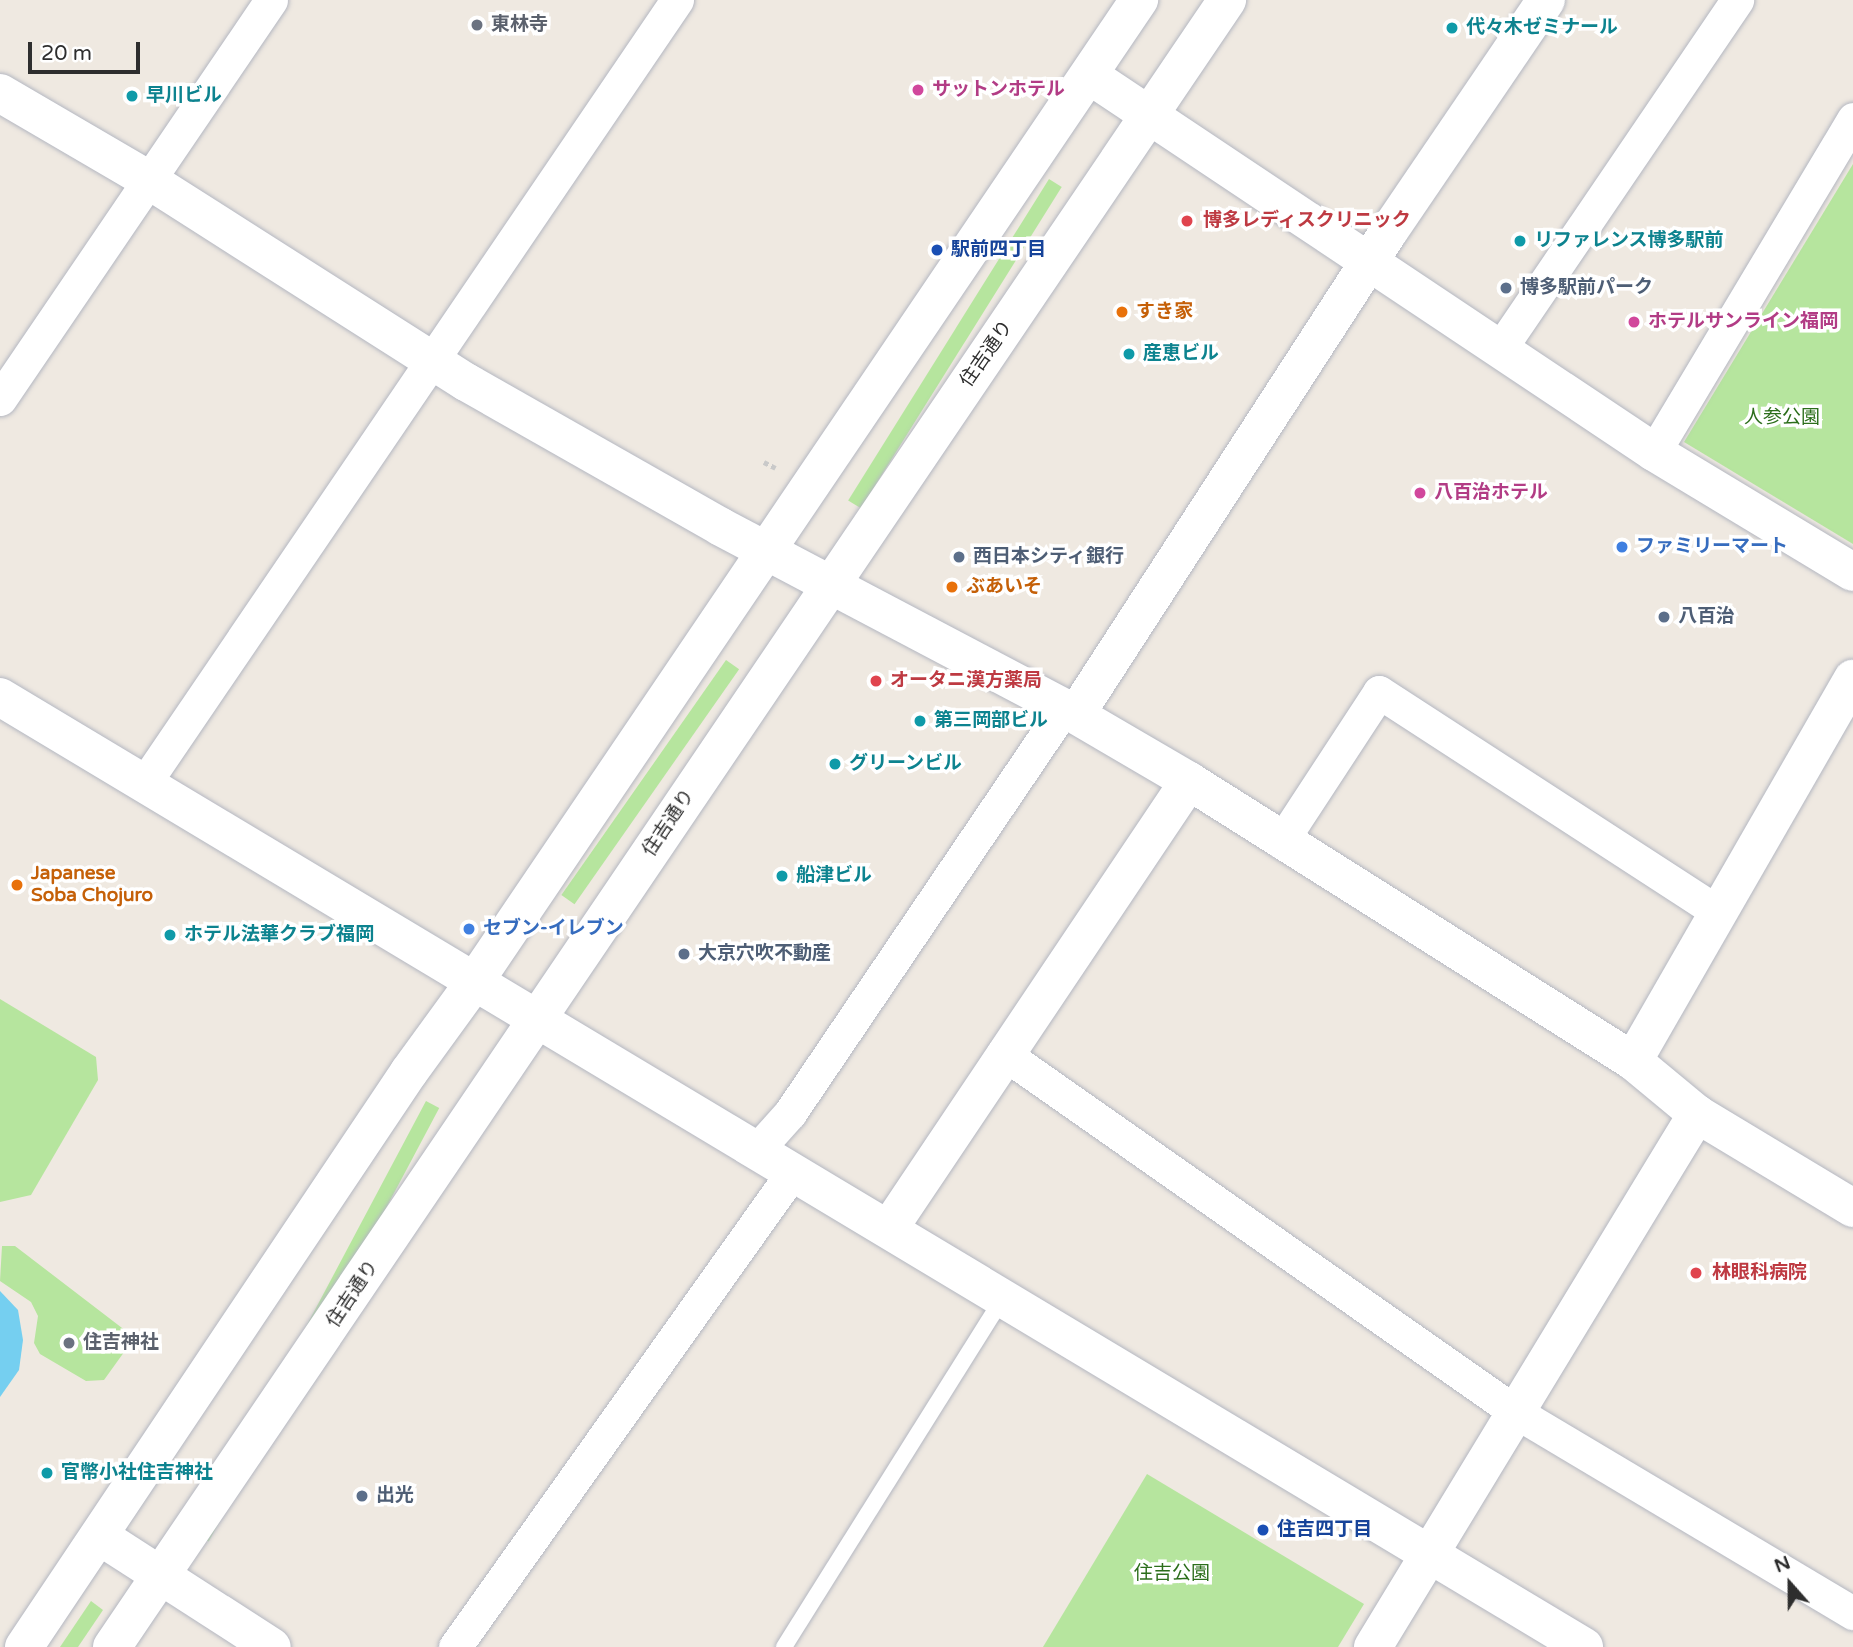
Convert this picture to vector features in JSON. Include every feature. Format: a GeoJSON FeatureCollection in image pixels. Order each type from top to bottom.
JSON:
{"type":"FeatureCollection","features":[{"type":"Feature","properties":{"kind":"street"},"geometry":{"type":"LineString","coordinates":[[0,399],[271,0]]}},
{"type":"Feature","properties":{"kind":"street"},"geometry":{"type":"LineString","coordinates":[[144,784],[677,0]]}},
{"type":"Feature","properties":{"kind":"street"},"geometry":{"type":"LineString","coordinates":[[24,1647],[101,1537],[409,1072],[475,981],[765,548],[1139,0]]}},
{"type":"Feature","properties":{"kind":"street","name":"住吉通り"},"geometry":{"type":"LineString","coordinates":[[112,1647],[1227,0]]}},
{"type":"Feature","properties":{"kind":"street"},"geometry":{"type":"LineString","coordinates":[[756,1151],[790,1113],[1070,711],[1546,0]]}},
{"type":"Feature","properties":{"kind":"street"},"geometry":{"type":"LineString","coordinates":[[1500,348],[1737,0]]}},
{"type":"Feature","properties":{"kind":"street"},"geometry":{"type":"LineString","coordinates":[[1089,75],[1152,114],[1654,452],[1853,572]]}},
{"type":"Feature","properties":{"kind":"street"},"geometry":{"type":"LineString","coordinates":[[0,93],[147,179],[433,360],[721,527],[832,582],[1070,711],[1189,780],[1281,842],[1633,1061],[1697,1115],[1853,1208]]}},
{"type":"Feature","properties":{"kind":"street"},"geometry":{"type":"LineString","coordinates":[[1654,452],[1853,119]]}},
{"type":"Feature","properties":{"kind":"street"},"geometry":{"type":"LineString","coordinates":[[1633,1061],[1853,680]]}},
{"type":"Feature","properties":{"kind":"street"},"geometry":{"type":"LineString","coordinates":[[1281,842],[1379,692],[1718,912]]}},
{"type":"Feature","properties":{"kind":"street"},"geometry":{"type":"LineString","coordinates":[[0,697],[792,1173],[890,1227],[1002,1298],[1584,1647]]}},
{"type":"Feature","properties":{"kind":"street"},"geometry":{"type":"LineString","coordinates":[[890,1227],[1003,1053],[1189,780]]}},
{"type":"Feature","properties":{"kind":"street"},"geometry":{"type":"LineString","coordinates":[[1003,1053],[1514,1411],[1853,1613]]}},
{"type":"Feature","properties":{"kind":"street"},"geometry":{"type":"LineString","coordinates":[[1373,1647],[1514,1411],[1697,1115]]}},
{"type":"Feature","properties":{"kind":"street"},"geometry":{"type":"LineString","coordinates":[[455,1647],[792,1173]]}},
{"type":"Feature","properties":{"kind":"street"},"geometry":{"type":"LineString","coordinates":[[101,1537],[272,1647]]}},
{"type":"Feature","properties":{"kind":"lane"},"geometry":{"type":"LineString","coordinates":[[784,1647],[1002,1298]]}},
{"type":"Feature","properties":{"kind":"path"},"geometry":{"type":"LineString","coordinates":[[764,462],[780,470]]}},
{"type":"Feature","properties":{"kind":"green space","name":"人参公園"},"geometry":{"type":"Polygon","coordinates":[[[1853,164],[1853,544],[1684,442],[1853,164]]]}},
{"type":"Feature","properties":{"kind":"green space"},"geometry":{"type":"Polygon","coordinates":[[[1049,179],[1062,187],[861,508],[848,500],[1049,179]]]}},
{"type":"Feature","properties":{"kind":"green space"},"geometry":{"type":"Polygon","coordinates":[[[726,660],[739,669],[574,904],[561,895],[726,660]]]}},
{"type":"Feature","properties":{"kind":"green space"},"geometry":{"type":"Polygon","coordinates":[[[0,999],[96,1057],[98,1080],[31,1195],[0,1202],[0,999]]]}},
{"type":"Feature","properties":{"kind":"green space"},"geometry":{"type":"Polygon","coordinates":[[[426,1101],[439,1108],[209,1542],[195,1535],[426,1101]]]}},
{"type":"Feature","properties":{"kind":"green space"},"geometry":{"type":"Polygon","coordinates":[[[2,1246],[15,1246],[126,1331],[127,1348],[104,1380],[86,1381],[40,1354],[34,1343],[38,1316],[31,1302],[0,1281],[2,1246]]]}},
{"type":"Feature","properties":{"kind":"green space","name":"住吉公園"},"geometry":{"type":"Polygon","coordinates":[[[1147,1474],[1364,1604],[1338,1647],[1043,1647],[1147,1474]]]}},
{"type":"Feature","properties":{"kind":"green space"},"geometry":{"type":"Polygon","coordinates":[[[91,1601],[103,1610],[78,1647],[60,1647],[91,1601]]]}},
{"type":"Feature","properties":{"kind":"water"},"geometry":{"type":"Polygon","coordinates":[[[0,1291],[18,1310],[23,1340],[19,1370],[0,1397],[0,1291]]]}},
{"type":"Feature","properties":{"kind":"place","name":"東林寺"},"geometry":{"type":"Point","coordinates":[477,25]}},
{"type":"Feature","properties":{"kind":"place","name":"代々木ゼミナール"},"geometry":{"type":"Point","coordinates":[1452,28]}},
{"type":"Feature","properties":{"kind":"place","name":"サットンホテル"},"geometry":{"type":"Point","coordinates":[918,90]}},
{"type":"Feature","properties":{"kind":"place","name":"早川ビル"},"geometry":{"type":"Point","coordinates":[132,96]}},
{"type":"Feature","properties":{"kind":"place","name":"博多レディスクリニック"},"geometry":{"type":"Point","coordinates":[1187,221]}},
{"type":"Feature","properties":{"kind":"place","name":"リファレンス博多駅前"},"geometry":{"type":"Point","coordinates":[1520,241]}},
{"type":"Feature","properties":{"kind":"place","name":"駅前四丁目"},"geometry":{"type":"Point","coordinates":[937,250]}},
{"type":"Feature","properties":{"kind":"place","name":"博多駅前パーク"},"geometry":{"type":"Point","coordinates":[1506,288]}},
{"type":"Feature","properties":{"kind":"place","name":"すき家"},"geometry":{"type":"Point","coordinates":[1122,312]}},
{"type":"Feature","properties":{"kind":"place","name":"ホテルサンライン福岡"},"geometry":{"type":"Point","coordinates":[1634,322]}},
{"type":"Feature","properties":{"kind":"place","name":"産恵ビル"},"geometry":{"type":"Point","coordinates":[1129,354]}},
{"type":"Feature","properties":{"kind":"place","name":"八百治ホテル"},"geometry":{"type":"Point","coordinates":[1420,493]}},
{"type":"Feature","properties":{"kind":"place","name":"ファミリーマート"},"geometry":{"type":"Point","coordinates":[1622,547]}},
{"type":"Feature","properties":{"kind":"place","name":"西日本シティ銀行"},"geometry":{"type":"Point","coordinates":[959,557]}},
{"type":"Feature","properties":{"kind":"place","name":"ぶあいそ"},"geometry":{"type":"Point","coordinates":[952,587]}},
{"type":"Feature","properties":{"kind":"place","name":"八百治"},"geometry":{"type":"Point","coordinates":[1664,617]}},
{"type":"Feature","properties":{"kind":"place","name":"オータニ漢方薬局"},"geometry":{"type":"Point","coordinates":[876,681]}},
{"type":"Feature","properties":{"kind":"place","name":"第三岡部ビル"},"geometry":{"type":"Point","coordinates":[920,721]}},
{"type":"Feature","properties":{"kind":"place","name":"グリーンビル"},"geometry":{"type":"Point","coordinates":[835,764]}},
{"type":"Feature","properties":{"kind":"place","name":"船津ビル"},"geometry":{"type":"Point","coordinates":[782,876]}},
{"type":"Feature","properties":{"kind":"place","name":"Japanese Soba Chojuro"},"geometry":{"type":"Point","coordinates":[17,885]}},
{"type":"Feature","properties":{"kind":"place","name":"セブン-イレブン"},"geometry":{"type":"Point","coordinates":[469,929]}},
{"type":"Feature","properties":{"kind":"place","name":"ホテル法華クラブ福岡"},"geometry":{"type":"Point","coordinates":[170,935]}},
{"type":"Feature","properties":{"kind":"place","name":"大京穴吹不動産"},"geometry":{"type":"Point","coordinates":[684,954]}},
{"type":"Feature","properties":{"kind":"place","name":"林眼科病院"},"geometry":{"type":"Point","coordinates":[1696,1273]}},
{"type":"Feature","properties":{"kind":"place","name":"住吉神社"},"geometry":{"type":"Point","coordinates":[69,1343]}},
{"type":"Feature","properties":{"kind":"place","name":"官幣小社住吉神社"},"geometry":{"type":"Point","coordinates":[47,1473]}},
{"type":"Feature","properties":{"kind":"place","name":"出光"},"geometry":{"type":"Point","coordinates":[362,1496]}},
{"type":"Feature","properties":{"kind":"place","name":"住吉四丁目"},"geometry":{"type":"Point","coordinates":[1263,1530]}}]}
